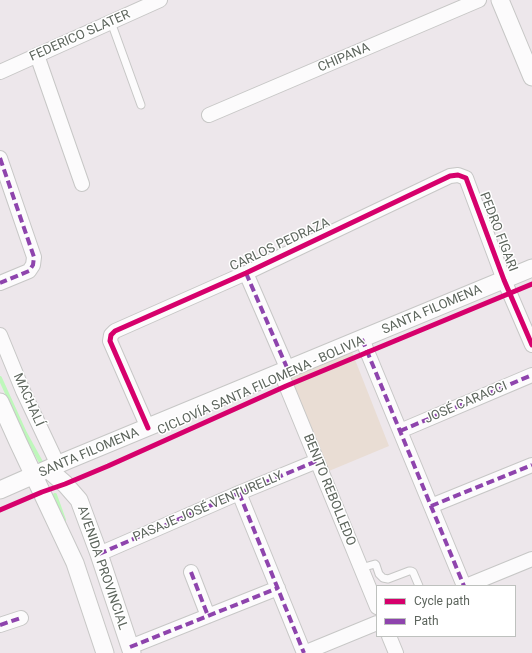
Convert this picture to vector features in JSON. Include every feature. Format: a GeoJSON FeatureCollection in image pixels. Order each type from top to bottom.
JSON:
{"type":"FeatureCollection","features":[{"type":"Feature","properties":{"kind":"street","name":"FEDERICO SLATER"},"geometry":{"type":"LineString","coordinates":[[0,72],[160,0]]}},
{"type":"Feature","properties":{"kind":"street","name":"CHIPANA"},"geometry":{"type":"LineString","coordinates":[[209,115],[479,0]]}},
{"type":"Feature","properties":{"kind":"street"},"geometry":{"type":"LineString","coordinates":[[500,0],[532,78]]}},
{"type":"Feature","properties":{"kind":"street"},"geometry":{"type":"LineString","coordinates":[[37,55],[82,184]]}},
{"type":"Feature","properties":{"kind":"street"},"geometry":{"type":"LineString","coordinates":[[0,158],[34,257],[34,265],[29,271],[0,284]]}},
{"type":"Feature","properties":{"kind":"street","name":"CARLOS PEDRAZA"},"geometry":{"type":"LineString","coordinates":[[148,428],[110,341],[111,335],[115,331],[246,273],[450,176],[458,175]]}},
{"type":"Feature","properties":{"kind":"street","name":"PEDRO FIGARI"},"geometry":{"type":"LineString","coordinates":[[458,175],[466,178],[504,280],[532,345]]}},
{"type":"Feature","properties":{"kind":"street","name":"SANTA FILOMENA"},"geometry":{"type":"LineString","coordinates":[[0,490],[532,268]]}},
{"type":"Feature","properties":{"kind":"street","name":"BENITO REBOLLEDO"},"geometry":{"type":"LineString","coordinates":[[246,273],[317,461],[376,604]]}},
{"type":"Feature","properties":{"kind":"street","name":"MACHALÍ"},"geometry":{"type":"LineString","coordinates":[[0,335],[24,391],[47,470]]}},
{"type":"Feature","properties":{"kind":"street"},"geometry":{"type":"LineString","coordinates":[[362,339],[465,585]]}},
{"type":"Feature","properties":{"kind":"street","name":"JOSÉ CARACCI"},"geometry":{"type":"LineString","coordinates":[[400,431],[532,375]]}},
{"type":"Feature","properties":{"kind":"street","name":"AVENIDA PROVINCIAL"},"geometry":{"type":"LineString","coordinates":[[0,402],[18,442],[47,470],[65,484],[79,500],[131,650]]}},
{"type":"Feature","properties":{"kind":"street","name":"PASAJE JOSÉ VENTURELLY"},"geometry":{"type":"LineString","coordinates":[[98,554],[317,461]]}},
{"type":"Feature","properties":{"kind":"street"},"geometry":{"type":"LineString","coordinates":[[431,506],[532,465]]}},
{"type":"Feature","properties":{"kind":"street","name":"AVENIDA PROVINCIAL"},"geometry":{"type":"LineString","coordinates":[[47,470],[75,563],[105,653]]}},
{"type":"Feature","properties":{"kind":"street"},"geometry":{"type":"LineString","coordinates":[[239,493],[304,653],[376,623]]}},
{"type":"Feature","properties":{"kind":"street"},"geometry":{"type":"LineString","coordinates":[[467,585],[532,559]]}},
{"type":"Feature","properties":{"kind":"street"},"geometry":{"type":"LineString","coordinates":[[191,572],[208,616]]}},
{"type":"Feature","properties":{"kind":"street"},"geometry":{"type":"LineString","coordinates":[[131,650],[208,616],[278,588]]}},
{"type":"Feature","properties":{"kind":"street"},"geometry":{"type":"LineString","coordinates":[[0,625],[20,618]]}},
{"type":"Feature","properties":{"kind":"street"},"geometry":{"type":"LineString","coordinates":[[389,637],[396,653]]}},
{"type":"Feature","properties":{"kind":"lane"},"geometry":{"type":"LineString","coordinates":[[112,22],[140,105]]}},
{"type":"Feature","properties":{"kind":"lane"},"geometry":{"type":"LineString","coordinates":[[361,568],[375,564],[379,574],[383,578],[388,579],[409,570],[413,572],[419,585]]}},
{"type":"Feature","properties":{"kind":"shaded area"},"geometry":{"type":"Polygon","coordinates":[[[352,352],[389,446],[329,471],[290,376],[352,352]]]}},
{"type":"Feature","properties":{"kind":"waterway"},"geometry":{"type":"LineString","coordinates":[[0,378],[25,433],[42,464]]}},
{"type":"Feature","properties":{"kind":"waterway"},"geometry":{"type":"LineString","coordinates":[[55,495],[64,520]]}},
{"type":"Feature","properties":{"kind":"marked path"},"geometry":{"type":"LineString","coordinates":[[0,158],[34,257],[33,265],[29,271],[0,283]]}},
{"type":"Feature","properties":{"kind":"marked path"},"geometry":{"type":"LineString","coordinates":[[246,273],[288,370]]}},
{"type":"Feature","properties":{"kind":"marked path"},"geometry":{"type":"LineString","coordinates":[[362,339],[464,585]]}},
{"type":"Feature","properties":{"kind":"marked path"},"geometry":{"type":"LineString","coordinates":[[400,431],[532,375]]}},
{"type":"Feature","properties":{"kind":"marked path"},"geometry":{"type":"LineString","coordinates":[[99,554],[317,461]]}},
{"type":"Feature","properties":{"kind":"marked path"},"geometry":{"type":"LineString","coordinates":[[431,506],[532,465]]}},
{"type":"Feature","properties":{"kind":"marked path"},"geometry":{"type":"LineString","coordinates":[[239,493],[304,653]]}},
{"type":"Feature","properties":{"kind":"marked path"},"geometry":{"type":"LineString","coordinates":[[191,572],[208,616]]}},
{"type":"Feature","properties":{"kind":"marked path"},"geometry":{"type":"LineString","coordinates":[[130,647],[278,588]]}},
{"type":"Feature","properties":{"kind":"marked path"},"geometry":{"type":"LineString","coordinates":[[0,625],[21,618]]}},
{"type":"Feature","properties":{"kind":"cycle path","name":"CICLOVÍA SANTA FILOMENA - BOLIVIA"},"geometry":{"type":"LineString","coordinates":[[148,428],[110,341],[111,335],[115,331],[246,273],[450,176],[458,175],[466,178],[504,280],[532,345]]}},
{"type":"Feature","properties":{"kind":"cycle path","name":"CICLOVÍA SANTA FILOMENA - BOLIVIA"},"geometry":{"type":"LineString","coordinates":[[0,510],[108,466],[286,386],[532,284]]}}]}
